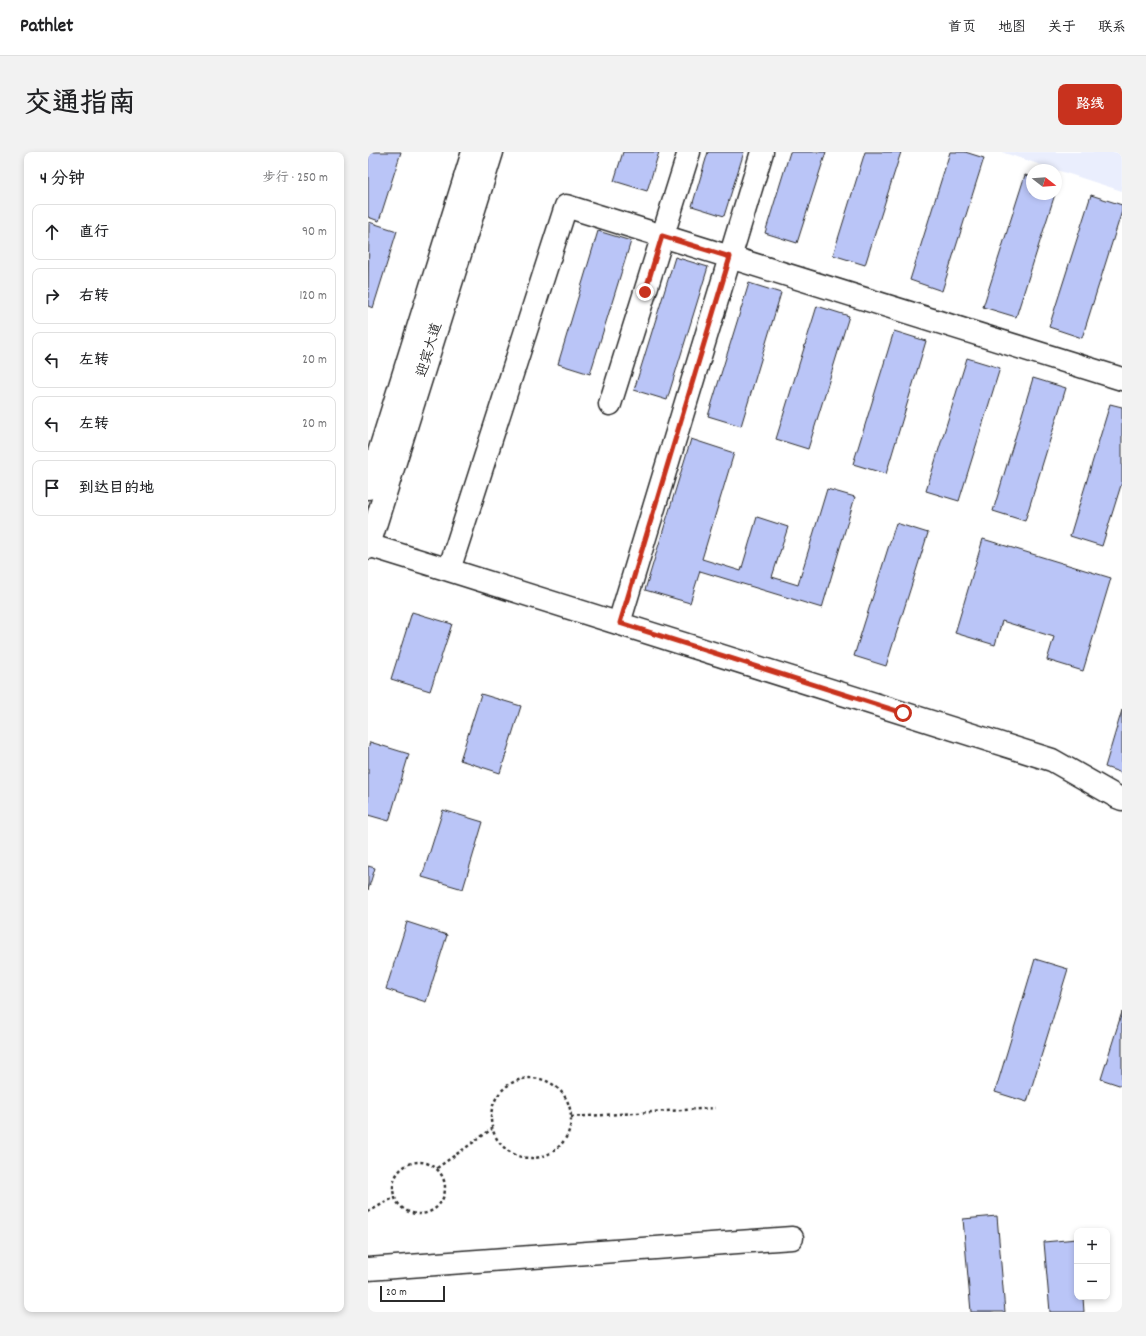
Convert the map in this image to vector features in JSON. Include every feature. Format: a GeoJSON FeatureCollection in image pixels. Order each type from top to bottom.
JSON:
{"type":"FeatureCollection","features":[{"type":"Feature","properties":{"kind":"street","name":"迎宾大道"},"geometry":{"type":"LineString","coordinates":[[368,488],[473,152]]}},
{"type":"Feature","properties":{"kind":"street","name":"迎宾大道"},"geometry":{"type":"LineString","coordinates":[[368,546],[492,152]]}},
{"type":"Feature","properties":{"kind":"street"},"geometry":{"type":"LineString","coordinates":[[610,404],[689,152]]}},
{"type":"Feature","properties":{"kind":"street"},"geometry":{"type":"LineString","coordinates":[[620,623],[762,152]]}},
{"type":"Feature","properties":{"kind":"street"},"geometry":{"type":"LineString","coordinates":[[449,570],[566,206],[1122,379]]}},
{"type":"Feature","properties":{"kind":"street"},"geometry":{"type":"LineString","coordinates":[[368,546],[620,623],[1052,760],[1122,799]]}},
{"type":"Feature","properties":{"kind":"street"},"geometry":{"type":"LineString","coordinates":[[368,1269],[792,1238]]}},
{"type":"Feature","properties":{"kind":"path"},"geometry":{"type":"LineString","coordinates":[[535,1078],[548,1081],[559,1088],[566,1098],[571,1110],[572,1123],[568,1136],[560,1148],[548,1156],[534,1159],[521,1158],[508,1152],[498,1142],[492,1129],[491,1115],[494,1103],[501,1092],[511,1083],[523,1079],[535,1078]]}},
{"type":"Feature","properties":{"kind":"path"},"geometry":{"type":"LineString","coordinates":[[572,1117],[715,1108]]}},
{"type":"Feature","properties":{"kind":"path"},"geometry":{"type":"LineString","coordinates":[[437,1168],[492,1129]]}},
{"type":"Feature","properties":{"kind":"path"},"geometry":{"type":"LineString","coordinates":[[421,1161],[430,1163],[437,1168],[442,1175],[445,1184],[445,1193],[442,1201],[429,1212],[421,1214],[405,1210],[399,1204],[393,1189],[394,1180],[398,1173],[404,1166],[412,1162],[421,1161]]}},
{"type":"Feature","properties":{"kind":"path"},"geometry":{"type":"LineString","coordinates":[[368,1212],[395,1197]]}},
{"type":"Feature","properties":{"kind":"shaded area"},"geometry":{"type":"Polygon","coordinates":[[[1001,152],[1122,152],[1122,191],[1062,172],[1062,164],[1038,164],[1001,152]]]}},
{"type":"Feature","properties":{"kind":"building"},"geometry":{"type":"Polygon","coordinates":[[[368,152],[401,152],[379,221],[368,217],[368,152]]]}},
{"type":"Feature","properties":{"kind":"building"},"geometry":{"type":"Polygon","coordinates":[[[623,152],[659,152],[647,191],[614,181],[623,152]]]}},
{"type":"Feature","properties":{"kind":"building"},"geometry":{"type":"Polygon","coordinates":[[[708,152],[744,152],[724,216],[692,206],[708,152]]]}},
{"type":"Feature","properties":{"kind":"building"},"geometry":{"type":"Polygon","coordinates":[[[790,152],[826,152],[797,243],[765,233],[790,152]]]}},
{"type":"Feature","properties":{"kind":"building"},"geometry":{"type":"Polygon","coordinates":[[[865,152],[901,152],[865,265],[833,255],[865,152]]]}},
{"type":"Feature","properties":{"kind":"building"},"geometry":{"type":"Polygon","coordinates":[[[950,152],[965,152],[984,158],[942,291],[910,280],[950,152]]]}},
{"type":"Feature","properties":{"kind":"building"},"geometry":{"type":"Polygon","coordinates":[[[1026,175],[1026,200],[1053,200],[1016,317],[983,307],[1026,175]]]}},
{"type":"Feature","properties":{"kind":"building"},"geometry":{"type":"Polygon","coordinates":[[[1091,195],[1122,205],[1122,211],[1082,338],[1049,327],[1091,195]]]}},
{"type":"Feature","properties":{"kind":"building"},"geometry":{"type":"Polygon","coordinates":[[[369,222],[397,231],[373,308],[368,306],[369,222]]]}},
{"type":"Feature","properties":{"kind":"building"},"geometry":{"type":"Polygon","coordinates":[[[598,231],[631,241],[590,374],[558,364],[598,231]]]}},
{"type":"Feature","properties":{"kind":"building"},"geometry":{"type":"Polygon","coordinates":[[[675,257],[708,267],[667,400],[634,390],[675,257]]]}},
{"type":"Feature","properties":{"kind":"building"},"geometry":{"type":"Polygon","coordinates":[[[749,283],[781,293],[741,426],[708,416],[749,283]]]}},
{"type":"Feature","properties":{"kind":"building"},"geometry":{"type":"Polygon","coordinates":[[[817,306],[849,316],[808,449],[776,439],[817,306]]]}},
{"type":"Feature","properties":{"kind":"building"},"geometry":{"type":"Polygon","coordinates":[[[894,331],[926,341],[886,474],[853,464],[894,331]]]}},
{"type":"Feature","properties":{"kind":"building"},"geometry":{"type":"Polygon","coordinates":[[[967,358],[1000,368],[959,501],[926,491],[967,358]]]}},
{"type":"Feature","properties":{"kind":"building"},"geometry":{"type":"Polygon","coordinates":[[[1033,378],[1066,388],[1025,521],[993,511],[1033,378]]]}},
{"type":"Feature","properties":{"kind":"building"},"geometry":{"type":"Polygon","coordinates":[[[1110,404],[1122,407],[1122,482],[1102,546],[1070,536],[1110,404]]]}},
{"type":"Feature","properties":{"kind":"building"},"geometry":{"type":"Polygon","coordinates":[[[691,439],[734,453],[702,559],[741,571],[757,517],[788,527],[772,577],[798,585],[827,489],[855,497],[822,608],[700,571],[690,603],[645,590],[691,439]]]}},
{"type":"Feature","properties":{"kind":"building"},"geometry":{"type":"Polygon","coordinates":[[[896,523],[928,533],[886,666],[854,656],[896,523]]]}},
{"type":"Feature","properties":{"kind":"building"},"geometry":{"type":"Polygon","coordinates":[[[983,539],[1111,578],[1083,671],[1047,660],[1054,637],[1002,621],[995,645],[955,633],[983,539]]]}},
{"type":"Feature","properties":{"kind":"building"},"geometry":{"type":"Polygon","coordinates":[[[412,612],[452,624],[430,691],[391,679],[412,612]]]}},
{"type":"Feature","properties":{"kind":"building"},"geometry":{"type":"Polygon","coordinates":[[[481,694],[521,706],[500,773],[460,760],[481,694]]]}},
{"type":"Feature","properties":{"kind":"building"},"geometry":{"type":"Polygon","coordinates":[[[1122,710],[1122,773],[1105,767],[1122,710]]]}},
{"type":"Feature","properties":{"kind":"building"},"geometry":{"type":"Polygon","coordinates":[[[370,742],[409,754],[389,821],[368,815],[368,748],[370,742]]]}},
{"type":"Feature","properties":{"kind":"building"},"geometry":{"type":"Polygon","coordinates":[[[443,810],[483,822],[463,889],[422,877],[443,810]]]}},
{"type":"Feature","properties":{"kind":"building"},"geometry":{"type":"Polygon","coordinates":[[[368,866],[375,868],[368,890],[368,866]]]}},
{"type":"Feature","properties":{"kind":"building"},"geometry":{"type":"Polygon","coordinates":[[[407,922],[447,935],[426,1002],[386,989],[407,922]]]}},
{"type":"Feature","properties":{"kind":"building"},"geometry":{"type":"Polygon","coordinates":[[[1035,959],[1068,969],[1027,1102],[995,1092],[1035,959]]]}},
{"type":"Feature","properties":{"kind":"building"},"geometry":{"type":"Polygon","coordinates":[[[1122,1012],[1122,1086],[1101,1079],[1122,1012]]]}},
{"type":"Feature","properties":{"kind":"building"},"geometry":{"type":"Polygon","coordinates":[[[997,1216],[1005,1312],[971,1312],[963,1219],[997,1216]]]}},
{"type":"Feature","properties":{"kind":"building"},"geometry":{"type":"Polygon","coordinates":[[[1074,1239],[1074,1300],[1083,1300],[1084,1312],[1050,1312],[1044,1242],[1074,1239]]]}},
{"type":"Feature","properties":{"kind":"route"},"geometry":{"type":"LineString","coordinates":[[645,292],[662,236],[730,257],[620,623],[903,713]]}}]}
